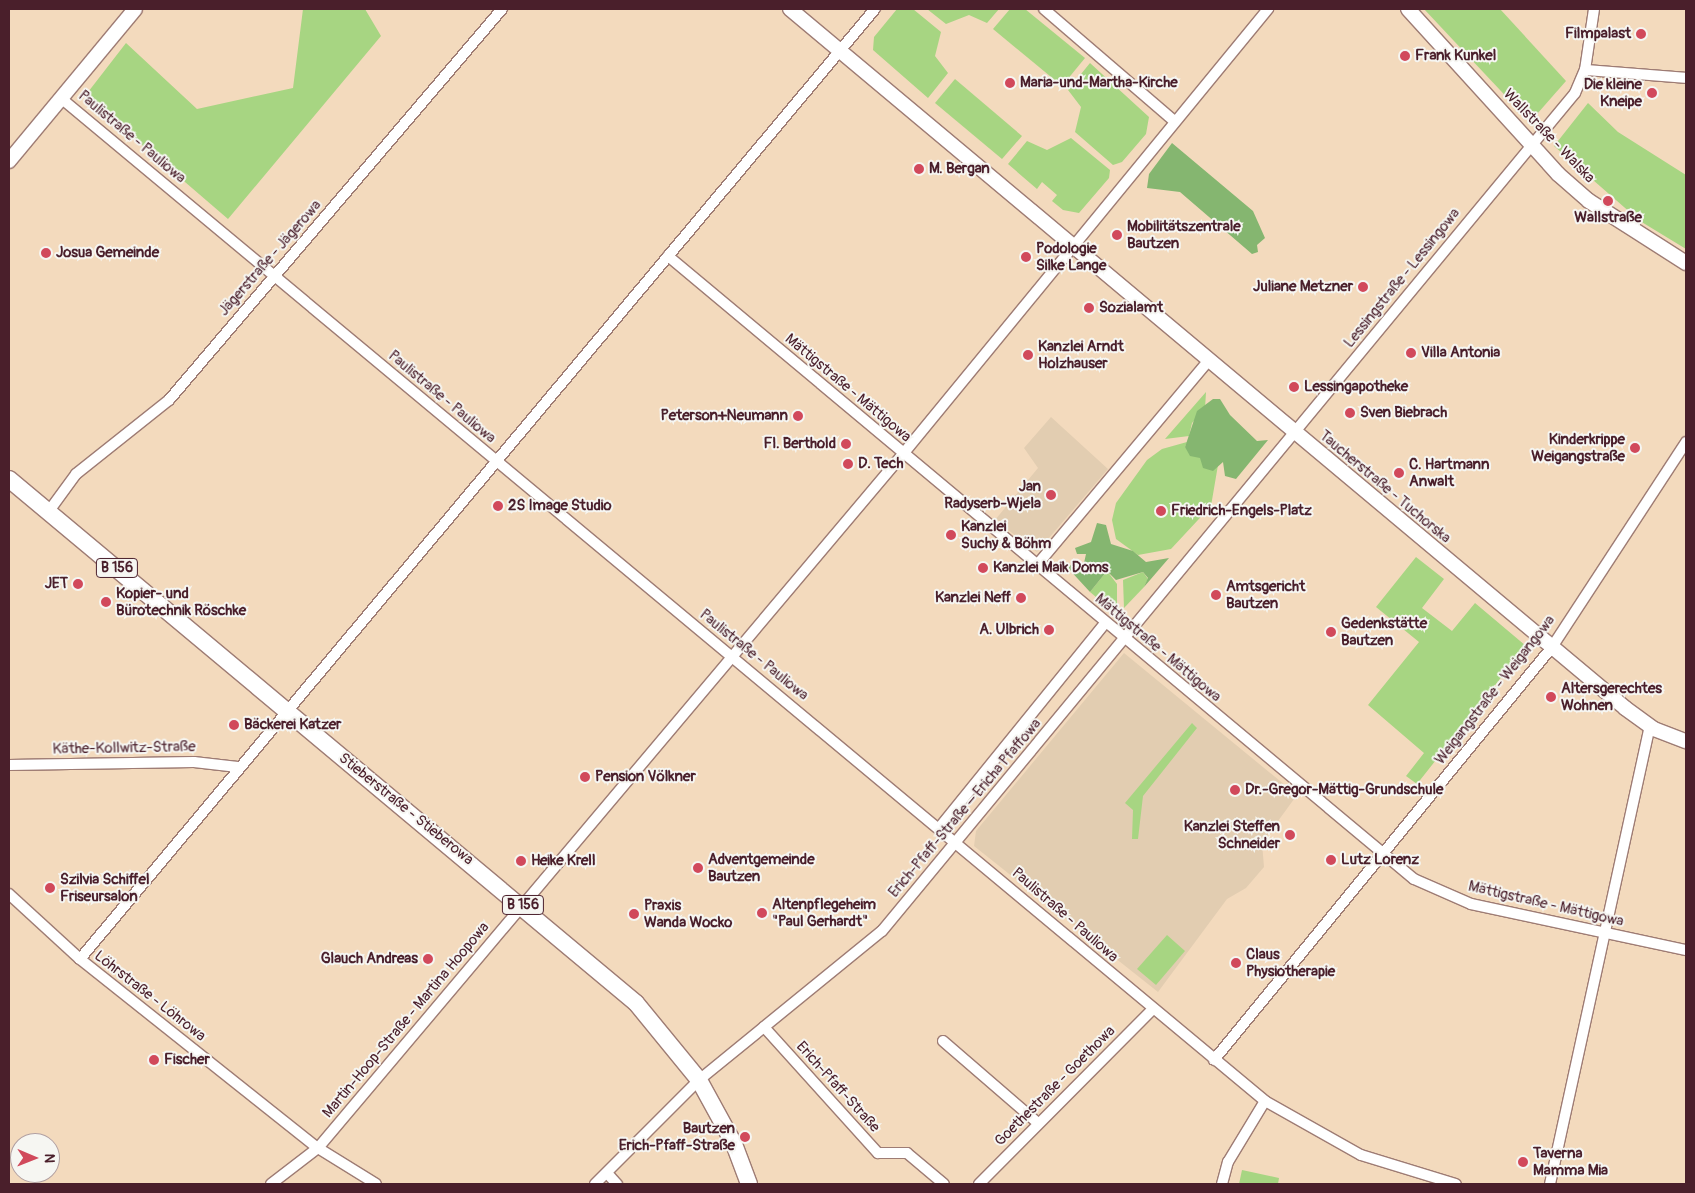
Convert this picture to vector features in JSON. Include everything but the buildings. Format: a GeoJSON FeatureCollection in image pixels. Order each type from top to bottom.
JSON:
{"type":"FeatureCollection","features":[{"type":"Feature","properties":{"kind":"main road","name":"Stieberstraße - Stieberowa"},"geometry":{"type":"LineString","coordinates":[[9,479],[522,904],[636,1003],[699,1080],[734,1144],[749,1184]]}},
{"type":"Feature","properties":{"kind":"street"},"geometry":{"type":"LineString","coordinates":[[9,161],[135,9]]}},
{"type":"Feature","properties":{"kind":"street","name":"Jägerstraße - Jägerowa"},"geometry":{"type":"LineString","coordinates":[[49,511],[76,474],[169,400],[502,9]]}},
{"type":"Feature","properties":{"kind":"street"},"geometry":{"type":"LineString","coordinates":[[790,9],[840,51]]}},
{"type":"Feature","properties":{"kind":"street"},"geometry":{"type":"LineString","coordinates":[[80,959],[238,767],[876,9]]}},
{"type":"Feature","properties":{"kind":"street"},"geometry":{"type":"LineString","coordinates":[[1044,9],[1173,120]]}},
{"type":"Feature","properties":{"kind":"street","name":"Martin-Hoop-Straße - Martina Hoopowa"},"geometry":{"type":"LineString","coordinates":[[271,1184],[318,1148],[903,454],[1072,243],[1173,120],[1268,9]]}},
{"type":"Feature","properties":{"kind":"street","name":"Wallstraße - Walska"},"geometry":{"type":"LineString","coordinates":[[1408,9],[1532,144],[1589,201],[1686,263]]}},
{"type":"Feature","properties":{"kind":"street","name":"Lessingstraße - Lessingowa"},"geometry":{"type":"LineString","coordinates":[[1125,640],[1285,447],[1293,431],[1340,373],[1362,354],[1576,92],[1585,70],[1594,9]]}},
{"type":"Feature","properties":{"kind":"street","name":"Taucherstraße - Tuchorska"},"geometry":{"type":"LineString","coordinates":[[840,51],[1650,727],[1686,741]]}},
{"type":"Feature","properties":{"kind":"street"},"geometry":{"type":"LineString","coordinates":[[1585,70],[1686,78]]}},
{"type":"Feature","properties":{"kind":"street","name":"Paulistraße - Pauliowa"},"geometry":{"type":"LineString","coordinates":[[62,99],[275,275],[496,462],[957,841],[1152,1010],[1265,1101],[1361,1155],[1456,1184]]}},
{"type":"Feature","properties":{"kind":"street","name":"Mättigstraße - Mättigowa"},"geometry":{"type":"LineString","coordinates":[[668,256],[1381,855],[1454,898],[1686,950]]}},
{"type":"Feature","properties":{"kind":"street"},"geometry":{"type":"LineString","coordinates":[[1037,565],[1209,360]]}},
{"type":"Feature","properties":{"kind":"street","name":"Weigangstraße - Weigangowa"},"geometry":{"type":"LineString","coordinates":[[1214,1060],[1552,647],[1686,442]]}},
{"type":"Feature","properties":{"kind":"street","name":"Erich-Pfaff-Straße – Ericha Pfaffowa"},"geometry":{"type":"LineString","coordinates":[[940,827],[1105,623]]}},
{"type":"Feature","properties":{"kind":"street","name":"Erich-Pfaff-Straße – Ericha Pfaffowa"},"geometry":{"type":"LineString","coordinates":[[595,1184],[699,1080],[882,931],[1125,640]]}},
{"type":"Feature","properties":{"kind":"street"},"geometry":{"type":"LineString","coordinates":[[1550,1184],[1650,727]]}},
{"type":"Feature","properties":{"kind":"street","name":"Käthe-Kollwitz-Straße"},"geometry":{"type":"LineString","coordinates":[[9,765],[194,762],[238,767]]}},
{"type":"Feature","properties":{"kind":"street","name":"Löhrstraße - Löhrowa"},"geometry":{"type":"LineString","coordinates":[[9,894],[80,959],[318,1148],[376,1184]]}},
{"type":"Feature","properties":{"kind":"street","name":"Goethestraße - Goethowa"},"geometry":{"type":"LineString","coordinates":[[979,1184],[1152,1010]]}},
{"type":"Feature","properties":{"kind":"street","name":"Erich-Pfaff-Straße"},"geometry":{"type":"LineString","coordinates":[[764,1027],[878,1153],[907,1153],[944,1184]]}},
{"type":"Feature","properties":{"kind":"street"},"geometry":{"type":"LineString","coordinates":[[943,1041],[1038,1123]]}},
{"type":"Feature","properties":{"kind":"street"},"geometry":{"type":"LineString","coordinates":[[1222,1184],[1228,1162],[1265,1101]]}},
{"type":"Feature","properties":{"kind":"street"},"geometry":{"type":"LineString","coordinates":[[607,1173],[618,1184]]}},
{"type":"Feature","properties":{"kind":"shaded area","name":"Jan Radyserb-Wjela"},"geometry":{"type":"Polygon","coordinates":[[[1051,417],[1108,469],[1037,552],[995,520],[1038,468],[1024,448],[1051,417]]]}},
{"type":"Feature","properties":{"kind":"shaded area"},"geometry":{"type":"Polygon","coordinates":[[[1124,653],[1297,795],[1262,843],[1264,867],[1246,888],[1227,899],[1158,992],[974,846],[976,831],[1124,653]]]}},
{"type":"Feature","properties":{"kind":"green space"},"geometry":{"type":"Polygon","coordinates":[[[303,9],[365,9],[381,36],[228,219],[85,96],[126,43],[197,109],[293,88],[303,9]]]}},
{"type":"Feature","properties":{"kind":"green space"},"geometry":{"type":"Polygon","coordinates":[[[897,9],[913,9],[941,32],[935,56],[948,73],[928,98],[873,50],[874,37],[897,9]]]}},
{"type":"Feature","properties":{"kind":"green space"},"geometry":{"type":"Polygon","coordinates":[[[927,9],[999,9],[987,23],[969,15],[946,24],[927,9]]]}},
{"type":"Feature","properties":{"kind":"green space"},"geometry":{"type":"Polygon","coordinates":[[[1010,9],[1025,9],[1085,58],[1062,86],[993,29],[1010,9]]]}},
{"type":"Feature","properties":{"kind":"green space"},"geometry":{"type":"Polygon","coordinates":[[[1424,9],[1500,9],[1566,81],[1530,122],[1424,9]]]}},
{"type":"Feature","properties":{"kind":"green space"},"geometry":{"type":"Polygon","coordinates":[[[1090,63],[1149,117],[1146,134],[1122,162],[1113,165],[1075,132],[1081,107],[1068,90],[1090,63]]]}},
{"type":"Feature","properties":{"kind":"green space"},"geometry":{"type":"Polygon","coordinates":[[[955,79],[1022,136],[1002,159],[935,103],[955,79]]]}},
{"type":"Feature","properties":{"kind":"green space"},"geometry":{"type":"Polygon","coordinates":[[[1588,103],[1618,132],[1686,175],[1686,249],[1640,221],[1554,146],[1588,103]]]}},
{"type":"Feature","properties":{"kind":"green space"},"geometry":{"type":"Polygon","coordinates":[[[1071,138],[1110,170],[1109,178],[1079,213],[1063,210],[1052,201],[1057,195],[1042,182],[1037,189],[1008,164],[1027,141],[1047,150],[1071,138]]]}},
{"type":"Feature","properties":{"kind":"green space"},"geometry":{"type":"Polygon","coordinates":[[[1172,143],[1253,211],[1265,238],[1257,245],[1258,252],[1252,254],[1180,192],[1147,188],[1149,174],[1172,143]]]}},
{"type":"Feature","properties":{"kind":"green space"},"geometry":{"type":"Polygon","coordinates":[[[1206,392],[1205,409],[1192,423],[1189,436],[1165,439],[1206,392]]]}},
{"type":"Feature","properties":{"kind":"green space"},"geometry":{"type":"Polygon","coordinates":[[[1213,399],[1220,399],[1230,415],[1257,441],[1268,440],[1236,479],[1225,476],[1223,462],[1213,471],[1203,468],[1200,458],[1190,456],[1185,447],[1197,411],[1213,399]]]}},
{"type":"Feature","properties":{"kind":"green space"},"geometry":{"type":"Polygon","coordinates":[[[1187,442],[1185,447],[1218,465],[1211,506],[1171,549],[1138,555],[1116,539],[1112,520],[1116,503],[1147,460],[1162,449],[1187,442]]]}},
{"type":"Feature","properties":{"kind":"green space"},"geometry":{"type":"Polygon","coordinates":[[[1097,523],[1106,525],[1111,544],[1133,551],[1146,562],[1169,558],[1144,587],[1148,578],[1143,572],[1116,580],[1107,571],[1090,592],[1066,566],[1084,563],[1086,554],[1077,554],[1075,548],[1091,542],[1097,523]]]}},
{"type":"Feature","properties":{"kind":"green space"},"geometry":{"type":"Polygon","coordinates":[[[1416,557],[1444,579],[1422,608],[1452,631],[1475,603],[1526,646],[1417,784],[1406,776],[1424,753],[1368,705],[1419,642],[1376,607],[1416,557]]]}},
{"type":"Feature","properties":{"kind":"green space"},"geometry":{"type":"Polygon","coordinates":[[[1107,571],[1117,584],[1117,612],[1102,602],[1106,598],[1100,593],[1096,597],[1090,592],[1107,571]]]}},
{"type":"Feature","properties":{"kind":"green space"},"geometry":{"type":"Polygon","coordinates":[[[1143,572],[1148,579],[1144,587],[1124,608],[1123,580],[1143,572]]]}},
{"type":"Feature","properties":{"kind":"green space"},"geometry":{"type":"Polygon","coordinates":[[[1192,723],[1197,728],[1143,796],[1138,839],[1132,839],[1133,810],[1125,803],[1192,723]]]}},
{"type":"Feature","properties":{"kind":"green space"},"geometry":{"type":"Polygon","coordinates":[[[1167,935],[1185,951],[1156,985],[1137,969],[1167,935]]]}},
{"type":"Feature","properties":{"kind":"green space"},"geometry":{"type":"Polygon","coordinates":[[[1242,1170],[1279,1178],[1278,1184],[1239,1184],[1242,1170]]]}},
{"type":"Feature","properties":{"kind":"place","name":"Filmpalast"},"geometry":{"type":"Point","coordinates":[1641,34]}},
{"type":"Feature","properties":{"kind":"place","name":"Frank Kunkel"},"geometry":{"type":"Point","coordinates":[1405,56]}},
{"type":"Feature","properties":{"kind":"place","name":"Maria-und-Martha-Kirche"},"geometry":{"type":"Point","coordinates":[1010,83]}},
{"type":"Feature","properties":{"kind":"place","name":"Die kleine Kneipe"},"geometry":{"type":"Point","coordinates":[1652,93]}},
{"type":"Feature","properties":{"kind":"place","name":"M. Bergan"},"geometry":{"type":"Point","coordinates":[919,169]}},
{"type":"Feature","properties":{"kind":"place","name":"Wallstraße"},"geometry":{"type":"Point","coordinates":[1608,201]}},
{"type":"Feature","properties":{"kind":"place","name":"Mobilitätszentrale Bautzen"},"geometry":{"type":"Point","coordinates":[1117,235]}},
{"type":"Feature","properties":{"kind":"place","name":"Josua Gemeinde"},"geometry":{"type":"Point","coordinates":[46,253]}},
{"type":"Feature","properties":{"kind":"place","name":"Podologie Silke Lange"},"geometry":{"type":"Point","coordinates":[1026,257]}},
{"type":"Feature","properties":{"kind":"place","name":"Juliane Metzner"},"geometry":{"type":"Point","coordinates":[1363,287]}},
{"type":"Feature","properties":{"kind":"place","name":"Sozialamt"},"geometry":{"type":"Point","coordinates":[1089,308]}},
{"type":"Feature","properties":{"kind":"place","name":"Villa Antonia"},"geometry":{"type":"Point","coordinates":[1411,353]}},
{"type":"Feature","properties":{"kind":"place","name":"Kanzlei Arndt Holzhauser"},"geometry":{"type":"Point","coordinates":[1028,355]}},
{"type":"Feature","properties":{"kind":"place","name":"Lessingapotheke"},"geometry":{"type":"Point","coordinates":[1294,387]}},
{"type":"Feature","properties":{"kind":"place","name":"Sven Biebrach"},"geometry":{"type":"Point","coordinates":[1350,413]}},
{"type":"Feature","properties":{"kind":"place","name":"Peterson+Neumann"},"geometry":{"type":"Point","coordinates":[798,416]}},
{"type":"Feature","properties":{"kind":"place","name":"Fl. Berthold"},"geometry":{"type":"Point","coordinates":[846,444]}},
{"type":"Feature","properties":{"kind":"place","name":"Kinderkrippe Weigangstraße"},"geometry":{"type":"Point","coordinates":[1635,448]}},
{"type":"Feature","properties":{"kind":"place","name":"D. Tech"},"geometry":{"type":"Point","coordinates":[848,464]}},
{"type":"Feature","properties":{"kind":"place","name":"C. Hartmann Anwalt"},"geometry":{"type":"Point","coordinates":[1399,473]}},
{"type":"Feature","properties":{"kind":"place","name":"Jan Radyserb-Wjela"},"geometry":{"type":"Point","coordinates":[1051,495]}},
{"type":"Feature","properties":{"kind":"place","name":"2S Image Studio"},"geometry":{"type":"Point","coordinates":[498,506]}},
{"type":"Feature","properties":{"kind":"place","name":"Friedrich-Engels-Platz"},"geometry":{"type":"Point","coordinates":[1161,511]}},
{"type":"Feature","properties":{"kind":"place","name":"Kanzlei Suchy & Böhm"},"geometry":{"type":"Point","coordinates":[951,535]}},
{"type":"Feature","properties":{"kind":"place","name":"Kanzlei Maik Doms"},"geometry":{"type":"Point","coordinates":[983,568]}},
{"type":"Feature","properties":{"kind":"place","name":"JET"},"geometry":{"type":"Point","coordinates":[78,584]}},
{"type":"Feature","properties":{"kind":"place","name":"Amtsgericht Bautzen"},"geometry":{"type":"Point","coordinates":[1216,595]}},
{"type":"Feature","properties":{"kind":"place","name":"Kanzlei Neff"},"geometry":{"type":"Point","coordinates":[1021,598]}},
{"type":"Feature","properties":{"kind":"place","name":"Kopier- und Bürotechnik Röschke"},"geometry":{"type":"Point","coordinates":[106,602]}},
{"type":"Feature","properties":{"kind":"place","name":"A. Ulbrich"},"geometry":{"type":"Point","coordinates":[1049,630]}},
{"type":"Feature","properties":{"kind":"place","name":"Gedenkstätte Bautzen"},"geometry":{"type":"Point","coordinates":[1331,632]}},
{"type":"Feature","properties":{"kind":"place","name":"Altersgerechtes Wohnen"},"geometry":{"type":"Point","coordinates":[1551,697]}},
{"type":"Feature","properties":{"kind":"place","name":"Bäckerei Katzer"},"geometry":{"type":"Point","coordinates":[234,725]}},
{"type":"Feature","properties":{"kind":"place","name":"Pension Völkner"},"geometry":{"type":"Point","coordinates":[585,777]}},
{"type":"Feature","properties":{"kind":"place","name":"Dr.-Gregor-Mättig-Grundschule"},"geometry":{"type":"Point","coordinates":[1235,790]}},
{"type":"Feature","properties":{"kind":"place","name":"Kanzlei Steffen Schneider"},"geometry":{"type":"Point","coordinates":[1290,835]}},
{"type":"Feature","properties":{"kind":"place","name":"Lutz Lorenz"},"geometry":{"type":"Point","coordinates":[1331,860]}},
{"type":"Feature","properties":{"kind":"place","name":"Heike Krell"},"geometry":{"type":"Point","coordinates":[521,861]}},
{"type":"Feature","properties":{"kind":"place","name":"Adventgemeinde Bautzen"},"geometry":{"type":"Point","coordinates":[698,868]}},
{"type":"Feature","properties":{"kind":"place","name":"Szilvia Schiffel Friseursalon"},"geometry":{"type":"Point","coordinates":[50,888]}},
{"type":"Feature","properties":{"kind":"place","name":"Altenpflegeheim \"Paul Gerhardt\""},"geometry":{"type":"Point","coordinates":[762,913]}},
{"type":"Feature","properties":{"kind":"place","name":"Praxis Wanda Wocko"},"geometry":{"type":"Point","coordinates":[634,914]}},
{"type":"Feature","properties":{"kind":"place","name":"Glauch Andreas"},"geometry":{"type":"Point","coordinates":[428,959]}},
{"type":"Feature","properties":{"kind":"place","name":"Claus Physiotherapie"},"geometry":{"type":"Point","coordinates":[1236,963]}},
{"type":"Feature","properties":{"kind":"place","name":"Fischer"},"geometry":{"type":"Point","coordinates":[154,1060]}},
{"type":"Feature","properties":{"kind":"place","name":"Bautzen Erich-Pfaff-Straße"},"geometry":{"type":"Point","coordinates":[745,1137]}},
{"type":"Feature","properties":{"kind":"place","name":"Taverna Mamma Mia"},"geometry":{"type":"Point","coordinates":[1523,1162]}}]}
